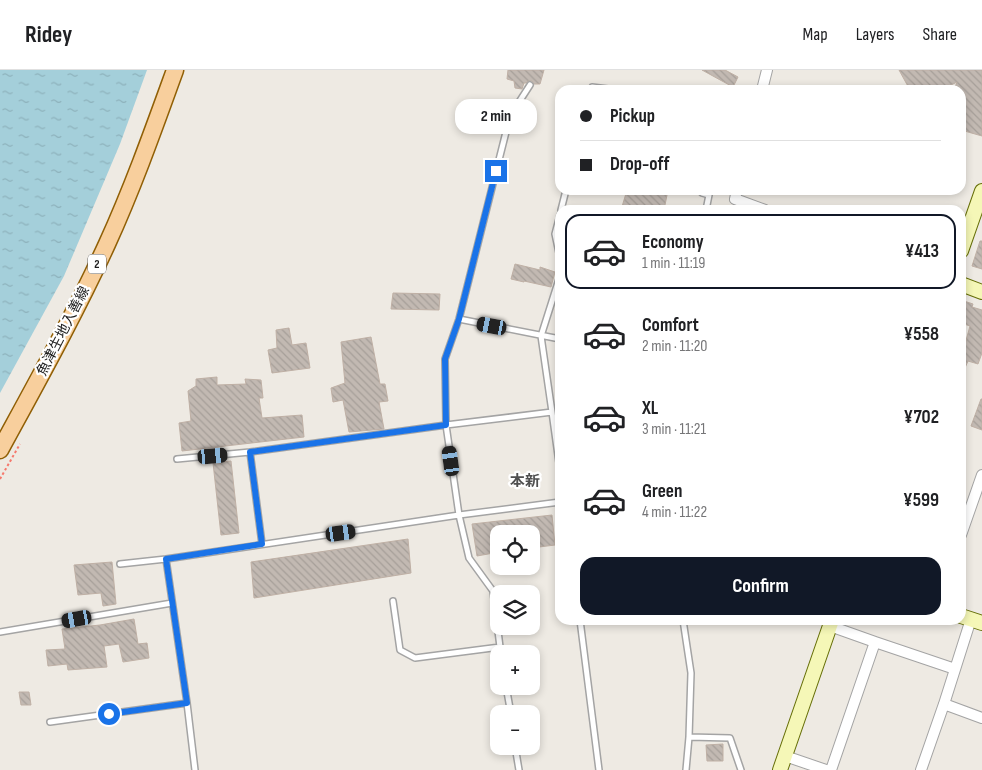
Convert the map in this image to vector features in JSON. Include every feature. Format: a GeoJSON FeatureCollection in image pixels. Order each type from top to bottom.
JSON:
{"type":"FeatureCollection","features":[{"type":"Feature","properties":{"kind":"main road","name":"魚津生地入善線"},"geometry":{"type":"LineString","coordinates":[[0,450],[65,331],[107,245],[130,191],[175,70]]}},
{"type":"Feature","properties":{"kind":"street"},"geometry":{"type":"LineString","coordinates":[[763,85],[767,70]]}},
{"type":"Feature","properties":{"kind":"street"},"geometry":{"type":"LineString","coordinates":[[966,237],[982,191]]}},
{"type":"Feature","properties":{"kind":"street"},"geometry":{"type":"LineString","coordinates":[[736,195],[735,199],[751,205]]}},
{"type":"Feature","properties":{"kind":"street"},"geometry":{"type":"LineString","coordinates":[[966,286],[982,292]]}},
{"type":"Feature","properties":{"kind":"street"},"geometry":{"type":"LineString","coordinates":[[966,521],[982,475]]}},
{"type":"Feature","properties":{"kind":"street"},"geometry":{"type":"LineString","coordinates":[[921,770],[971,619]]}},
{"type":"Feature","properties":{"kind":"street"},"geometry":{"type":"LineString","coordinates":[[780,770],[830,625]]}},
{"type":"Feature","properties":{"kind":"street"},"geometry":{"type":"LineString","coordinates":[[836,625],[875,642],[955,669]]}},
{"type":"Feature","properties":{"kind":"street"},"geometry":{"type":"LineString","coordinates":[[831,770],[875,642]]}},
{"type":"Feature","properties":{"kind":"street"},"geometry":{"type":"LineString","coordinates":[[944,704],[982,718]]}},
{"type":"Feature","properties":{"kind":"street"},"geometry":{"type":"LineString","coordinates":[[785,756],[826,770]]}},
{"type":"Feature","properties":{"kind":"lane"},"geometry":{"type":"LineString","coordinates":[[500,645],[494,591],[469,558],[459,516],[446,425],[445,359],[459,319],[510,116],[530,85]]}},
{"type":"Feature","properties":{"kind":"lane"},"geometry":{"type":"LineString","coordinates":[[555,292],[541,336],[555,434]]}},
{"type":"Feature","properties":{"kind":"lane"},"geometry":{"type":"LineString","coordinates":[[459,319],[555,338]]}},
{"type":"Feature","properties":{"kind":"lane"},"geometry":{"type":"LineString","coordinates":[[177,459],[250,452],[552,412]]}},
{"type":"Feature","properties":{"kind":"lane"},"geometry":{"type":"LineString","coordinates":[[250,452],[262,544]]}},
{"type":"Feature","properties":{"kind":"lane"},"geometry":{"type":"LineString","coordinates":[[120,564],[555,503]]}},
{"type":"Feature","properties":{"kind":"lane"},"geometry":{"type":"LineString","coordinates":[[166,559],[195,770]]}},
{"type":"Feature","properties":{"kind":"lane"},"geometry":{"type":"LineString","coordinates":[[393,602],[400,650],[415,658],[490,648]]}},
{"type":"Feature","properties":{"kind":"lane"},"geometry":{"type":"LineString","coordinates":[[0,632],[172,603]]}},
{"type":"Feature","properties":{"kind":"lane"},"geometry":{"type":"LineString","coordinates":[[581,625],[599,770]]}},
{"type":"Feature","properties":{"kind":"lane"},"geometry":{"type":"LineString","coordinates":[[684,625],[691,673],[690,738],[686,770]]}},
{"type":"Feature","properties":{"kind":"lane"},"geometry":{"type":"LineString","coordinates":[[50,722],[187,703]]}},
{"type":"Feature","properties":{"kind":"lane"},"geometry":{"type":"LineString","coordinates":[[690,738],[730,738],[741,770]]}},
{"type":"Feature","properties":{"kind":"lane"},"geometry":{"type":"LineString","coordinates":[[516,755],[519,770]]}},
{"type":"Feature","properties":{"kind":"water"},"geometry":{"type":"Polygon","coordinates":[[[0,70],[147,70],[120,144],[64,276],[0,393],[0,70]]]}},
{"type":"Feature","properties":{"kind":"building"},"geometry":{"type":"Polygon","coordinates":[[[508,70],[544,70],[540,84],[528,81],[524,83],[522,89],[515,88],[514,81],[507,79],[508,70]]]}},
{"type":"Feature","properties":{"kind":"building"},"geometry":{"type":"Polygon","coordinates":[[[702,70],[725,70],[738,77],[734,85],[729,85],[702,70]]]}},
{"type":"Feature","properties":{"kind":"building"},"geometry":{"type":"Polygon","coordinates":[[[899,70],[982,70],[982,136],[966,131],[966,85],[956,85],[957,82],[951,85],[907,85],[899,70]]]}},
{"type":"Feature","properties":{"kind":"building"},"geometry":{"type":"Polygon","coordinates":[[[626,195],[667,195],[665,205],[622,205],[626,195]]]}},
{"type":"Feature","properties":{"kind":"building"},"geometry":{"type":"Polygon","coordinates":[[[980,241],[982,241],[982,269],[972,266],[980,241]]]}},
{"type":"Feature","properties":{"kind":"building"},"geometry":{"type":"Polygon","coordinates":[[[515,264],[540,270],[540,267],[555,272],[551,287],[511,279],[515,264]]]}},
{"type":"Feature","properties":{"kind":"building"},"geometry":{"type":"Polygon","coordinates":[[[393,293],[440,294],[439,310],[391,309],[393,293]]]}},
{"type":"Feature","properties":{"kind":"building"},"geometry":{"type":"Polygon","coordinates":[[[966,302],[973,304],[972,307],[982,310],[982,353],[978,364],[968,361],[966,366],[966,340],[970,326],[966,325],[966,302]]]}},
{"type":"Feature","properties":{"kind":"building"},"geometry":{"type":"Polygon","coordinates":[[[289,328],[292,345],[306,343],[310,368],[272,373],[268,350],[277,348],[276,330],[289,328]]]}},
{"type":"Feature","properties":{"kind":"building"},"geometry":{"type":"Polygon","coordinates":[[[371,337],[380,384],[385,384],[388,401],[379,402],[384,429],[349,432],[343,400],[333,402],[331,388],[345,383],[341,342],[371,337]]]}},
{"type":"Feature","properties":{"kind":"building"},"geometry":{"type":"Polygon","coordinates":[[[217,377],[217,385],[246,384],[245,379],[261,380],[263,398],[259,398],[262,418],[302,415],[304,437],[182,451],[179,423],[191,421],[188,391],[196,386],[196,379],[217,377]]]}},
{"type":"Feature","properties":{"kind":"building"},"geometry":{"type":"Polygon","coordinates":[[[982,399],[982,430],[971,426],[982,399]]]}},
{"type":"Feature","properties":{"kind":"building"},"geometry":{"type":"Polygon","coordinates":[[[231,461],[239,533],[221,535],[213,463],[231,461]]]}},
{"type":"Feature","properties":{"kind":"building"},"geometry":{"type":"Polygon","coordinates":[[[552,515],[555,545],[540,547],[540,525],[490,525],[490,554],[477,556],[472,524],[552,515]]]}},
{"type":"Feature","properties":{"kind":"building"},"geometry":{"type":"Polygon","coordinates":[[[408,539],[411,573],[254,598],[251,562],[408,539]]]}},
{"type":"Feature","properties":{"kind":"building"},"geometry":{"type":"Polygon","coordinates":[[[112,562],[116,604],[103,606],[101,593],[78,595],[74,565],[112,562]]]}},
{"type":"Feature","properties":{"kind":"building"},"geometry":{"type":"Polygon","coordinates":[[[134,619],[138,644],[147,643],[149,658],[123,662],[119,644],[104,646],[107,667],[68,670],[67,664],[48,666],[46,650],[65,649],[62,629],[134,619]]]}},
{"type":"Feature","properties":{"kind":"building"},"geometry":{"type":"Polygon","coordinates":[[[19,692],[29,692],[31,705],[21,705],[19,692]]]}},
{"type":"Feature","properties":{"kind":"building"},"geometry":{"type":"Polygon","coordinates":[[[723,744],[723,761],[707,761],[706,745],[723,744]]]}},
{"type":"Feature","properties":{"kind":"district","name":"本新"},"geometry":{"type":"Point","coordinates":[525,481]}},
{"type":"Feature","properties":{"kind":"route"},"geometry":{"type":"LineString","coordinates":[[109,714],[187,703],[166,559],[262,544],[250,452],[446,425],[445,359],[459,319],[496,171]]}}]}
